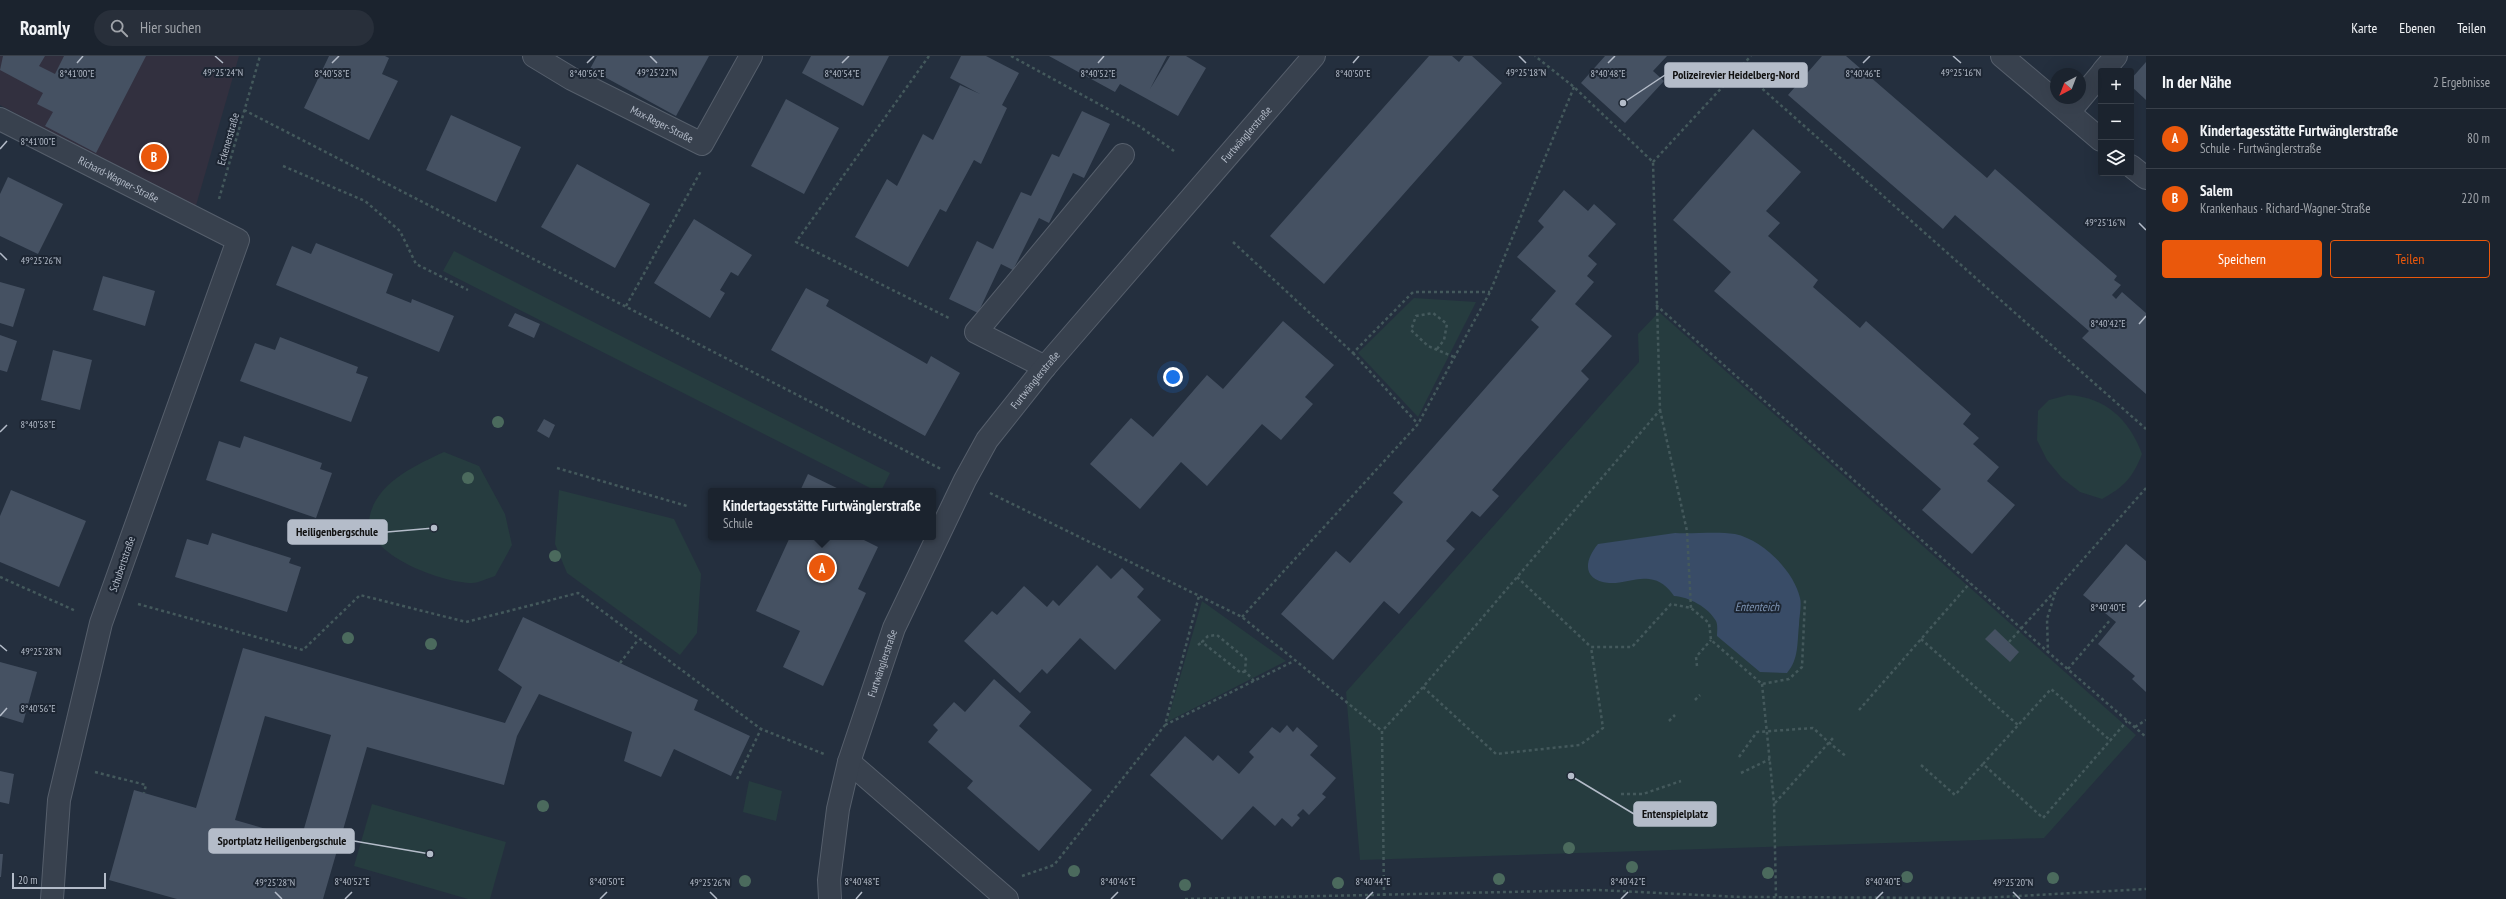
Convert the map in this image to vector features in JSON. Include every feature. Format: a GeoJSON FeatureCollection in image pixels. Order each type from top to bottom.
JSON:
{"type":"FeatureCollection","features":[{"type":"Feature","properties":{"kind":"street","name":"Max-Reger-Straße"},"geometry":{"type":"LineString","coordinates":[[534,56],[572,79],[702,144],[751,56]]}},
{"type":"Feature","properties":{"kind":"street","name":"Furtwänglerstraße"},"geometry":{"type":"LineString","coordinates":[[830,899],[829,880],[838,809],[849,762],[894,628],[965,480],[987,440],[1046,367],[1314,56]]}},
{"type":"Feature","properties":{"kind":"street"},"geometry":{"type":"LineString","coordinates":[[2002,56],[2098,137]]}},
{"type":"Feature","properties":{"kind":"street"},"geometry":{"type":"LineString","coordinates":[[2106,68],[2116,56]]}},
{"type":"Feature","properties":{"kind":"street"},"geometry":{"type":"LineString","coordinates":[[2069,112],[2098,78]]}},
{"type":"Feature","properties":{"kind":"street","name":"Richard-Wagner-Straße"},"geometry":{"type":"LineString","coordinates":[[0,119],[238,240]]}},
{"type":"Feature","properties":{"kind":"street"},"geometry":{"type":"LineString","coordinates":[[1046,367],[976,332],[1124,155]]}},
{"type":"Feature","properties":{"kind":"street"},"geometry":{"type":"LineString","coordinates":[[2134,168],[2146,178]]}},
{"type":"Feature","properties":{"kind":"street","name":"Schubertstraße"},"geometry":{"type":"LineString","coordinates":[[52,899],[59,800],[101,623],[238,240]]}},
{"type":"Feature","properties":{"kind":"street"},"geometry":{"type":"LineString","coordinates":[[849,762],[999,893]]}},
{"type":"Feature","properties":{"kind":"path","name":"Eckenerstraße"},"geometry":{"type":"LineString","coordinates":[[212,226],[260,56]]}},
{"type":"Feature","properties":{"kind":"path"},"geometry":{"type":"LineString","coordinates":[[929,56],[796,242],[976,332]]}},
{"type":"Feature","properties":{"kind":"path"},"geometry":{"type":"LineString","coordinates":[[1011,56],[1139,126],[1174,151]]}},
{"type":"Feature","properties":{"kind":"path"},"geometry":{"type":"LineString","coordinates":[[1535,56],[1574,87],[1653,162]]}},
{"type":"Feature","properties":{"kind":"path"},"geometry":{"type":"LineString","coordinates":[[1691,608],[1687,531],[1660,410],[1653,162],[1751,56]]}},
{"type":"Feature","properties":{"kind":"path"},"geometry":{"type":"LineString","coordinates":[[1740,69],[2146,429]]}},
{"type":"Feature","properties":{"kind":"path"},"geometry":{"type":"LineString","coordinates":[[1242,617],[1418,424],[1490,292],[1574,87]]}},
{"type":"Feature","properties":{"kind":"path"},"geometry":{"type":"LineString","coordinates":[[244,110],[965,480],[1242,617],[1294,661],[1382,731]]}},
{"type":"Feature","properties":{"kind":"path"},"geometry":{"type":"LineString","coordinates":[[626,306],[705,163],[702,144]]}},
{"type":"Feature","properties":{"kind":"path"},"geometry":{"type":"LineString","coordinates":[[282,166],[365,201],[400,231],[416,264],[468,290]]}},
{"type":"Feature","properties":{"kind":"path"},"geometry":{"type":"LineString","coordinates":[[1233,242],[1353,353],[1418,424]]}},
{"type":"Feature","properties":{"kind":"path"},"geometry":{"type":"LineString","coordinates":[[1353,353],[1413,292],[1490,292]]}},
{"type":"Feature","properties":{"kind":"path"},"geometry":{"type":"LineString","coordinates":[[1656,305],[2146,737]]}},
{"type":"Feature","properties":{"kind":"path"},"geometry":{"type":"LineString","coordinates":[[1437,349],[1444,340],[1447,324],[1433,313],[1416,316],[1411,330],[1428,346],[1454,357]]}},
{"type":"Feature","properties":{"kind":"path"},"geometry":{"type":"LineString","coordinates":[[1396,400],[1400,397]]}},
{"type":"Feature","properties":{"kind":"path"},"geometry":{"type":"LineString","coordinates":[[1384,896],[1382,731],[1423,687],[1660,410]]}},
{"type":"Feature","properties":{"kind":"path"},"geometry":{"type":"LineString","coordinates":[[557,468],[686,506]]}},
{"type":"Feature","properties":{"kind":"path"},"geometry":{"type":"LineString","coordinates":[[2009,642],[2146,488]]}},
{"type":"Feature","properties":{"kind":"path"},"geometry":{"type":"LineString","coordinates":[[0,576],[101,623]]}},
{"type":"Feature","properties":{"kind":"path"},"geometry":{"type":"LineString","coordinates":[[1423,687],[1496,754],[1580,745],[1603,728],[1591,647],[1517,577]]}},
{"type":"Feature","properties":{"kind":"path"},"geometry":{"type":"LineString","coordinates":[[1859,710],[1970,583]]}},
{"type":"Feature","properties":{"kind":"path"},"geometry":{"type":"LineString","coordinates":[[2048,652],[2047,620],[2056,590]]}},
{"type":"Feature","properties":{"kind":"path"},"geometry":{"type":"LineString","coordinates":[[111,596],[303,650],[360,595],[466,622],[578,593],[638,640],[761,729],[808,749],[849,762]]}},
{"type":"Feature","properties":{"kind":"path"},"geometry":{"type":"LineString","coordinates":[[999,893],[1054,865],[1165,725],[1200,596]]}},
{"type":"Feature","properties":{"kind":"path"},"geometry":{"type":"LineString","coordinates":[[1762,684],[1789,679],[1802,667],[1805,600]]}},
{"type":"Feature","properties":{"kind":"path"},"geometry":{"type":"LineString","coordinates":[[1591,647],[1632,647],[1670,604],[1691,608],[1709,623],[1711,640],[1762,684],[1774,803],[1776,897]]}},
{"type":"Feature","properties":{"kind":"path"},"geometry":{"type":"LineString","coordinates":[[2068,669],[2111,619]]}},
{"type":"Feature","properties":{"kind":"path"},"geometry":{"type":"LineString","coordinates":[[1198,646],[1208,636],[1217,635],[1246,659],[1245,671],[1254,681]]}},
{"type":"Feature","properties":{"kind":"path"},"geometry":{"type":"LineString","coordinates":[[1921,639],[2018,726]]}},
{"type":"Feature","properties":{"kind":"path"},"geometry":{"type":"LineString","coordinates":[[620,663],[638,640]]}},
{"type":"Feature","properties":{"kind":"path"},"geometry":{"type":"LineString","coordinates":[[1697,666],[1696,657],[1711,640]]}},
{"type":"Feature","properties":{"kind":"path"},"geometry":{"type":"LineString","coordinates":[[1202,642],[1241,673],[1245,671]]}},
{"type":"Feature","properties":{"kind":"path"},"geometry":{"type":"LineString","coordinates":[[1165,725],[1232,690],[1294,661]]}},
{"type":"Feature","properties":{"kind":"path"},"geometry":{"type":"LineString","coordinates":[[1921,765],[1955,796],[2051,689],[2111,741]]}},
{"type":"Feature","properties":{"kind":"path"},"geometry":{"type":"LineString","coordinates":[[1695,700],[1700,696]]}},
{"type":"Feature","properties":{"kind":"path"},"geometry":{"type":"LineString","coordinates":[[1669,721],[1676,715]]}},
{"type":"Feature","properties":{"kind":"path"},"geometry":{"type":"LineString","coordinates":[[2135,727],[2146,720]]}},
{"type":"Feature","properties":{"kind":"path"},"geometry":{"type":"LineString","coordinates":[[1983,764],[2043,818],[2127,721]]}},
{"type":"Feature","properties":{"kind":"path"},"geometry":{"type":"LineString","coordinates":[[1739,757],[1756,732],[1813,728],[1847,757]]}},
{"type":"Feature","properties":{"kind":"path"},"geometry":{"type":"LineString","coordinates":[[737,779],[761,729]]}},
{"type":"Feature","properties":{"kind":"path"},"geometry":{"type":"LineString","coordinates":[[1774,803],[1833,738]]}},
{"type":"Feature","properties":{"kind":"path"},"geometry":{"type":"LineString","coordinates":[[1741,773],[1770,759]]}},
{"type":"Feature","properties":{"kind":"path"},"geometry":{"type":"LineString","coordinates":[[68,765],[146,785],[144,793]]}},
{"type":"Feature","properties":{"kind":"path"},"geometry":{"type":"LineString","coordinates":[[1622,794],[1643,794],[1681,781]]}},
{"type":"Feature","properties":{"kind":"path"},"geometry":{"type":"LineString","coordinates":[[1185,899],[1384,896],[1598,890],[1740,898],[1982,898],[2146,889]]}},
{"type":"Feature","properties":{"kind":"shaded area"},"geometry":{"type":"Polygon","coordinates":[[[0,56],[239,56],[195,209],[0,105],[0,56]]]}},
{"type":"Feature","properties":{"kind":"green space"},"geometry":{"type":"Polygon","coordinates":[[[454,251],[890,473],[882,488],[870,488],[443,271],[454,251]]]}},
{"type":"Feature","properties":{"kind":"green space"},"geometry":{"type":"Polygon","coordinates":[[[1414,298],[1476,302],[1418,417],[1358,353],[1414,298]]]}},
{"type":"Feature","properties":{"kind":"green space"},"geometry":{"type":"Polygon","coordinates":[[[1659,312],[2136,735],[2044,838],[1360,860],[1346,692],[1639,362],[1638,334],[1659,312]]]}},
{"type":"Feature","properties":{"kind":"green space"},"geometry":{"type":"Polygon","coordinates":[[[2068,395],[2093,400],[2114,412],[2123,420],[2130,430],[2137,441],[2142,454],[2127,481],[2102,499],[2080,492],[2062,478],[2047,460],[2037,440],[2038,411],[2049,400],[2068,395]]]}},
{"type":"Feature","properties":{"kind":"green space"},"geometry":{"type":"Polygon","coordinates":[[[444,452],[479,466],[505,514],[512,545],[495,576],[478,582],[459,582],[442,578],[406,564],[390,554],[378,542],[370,529],[370,515],[374,503],[381,493],[410,469],[444,452]]]}},
{"type":"Feature","properties":{"kind":"green space"},"geometry":{"type":"Polygon","coordinates":[[[559,490],[674,519],[701,574],[697,633],[680,655],[567,573],[555,544],[559,490]]]}},
{"type":"Feature","properties":{"kind":"green space"},"geometry":{"type":"Polygon","coordinates":[[[1202,601],[1286,661],[1167,722],[1202,601]]]}},
{"type":"Feature","properties":{"kind":"green space"},"geometry":{"type":"Polygon","coordinates":[[[749,781],[782,791],[776,821],[743,812],[749,781]]]}},
{"type":"Feature","properties":{"kind":"green space"},"geometry":{"type":"Polygon","coordinates":[[[372,804],[506,842],[490,899],[468,899],[354,866],[372,804]]]}},
{"type":"Feature","properties":{"kind":"water","name":"Ententeich"},"geometry":{"type":"Polygon","coordinates":[[[1675,533],[1721,533],[1735,534],[1746,537],[1766,550],[1784,567],[1797,588],[1801,604],[1796,656],[1787,673],[1760,672],[1717,636],[1717,623],[1708,611],[1686,598],[1674,596],[1660,582],[1644,579],[1609,583],[1600,581],[1590,574],[1588,563],[1593,550],[1598,544],[1675,533]]]}},
{"type":"Feature","properties":{"kind":"building"},"geometry":{"type":"Polygon","coordinates":[[[3,56],[45,56],[39,66],[55,74],[64,56],[146,56],[96,153],[45,126],[53,112],[37,104],[43,93],[0,70],[3,56]]]}},
{"type":"Feature","properties":{"kind":"building"},"geometry":{"type":"Polygon","coordinates":[[[329,56],[385,56],[389,58],[382,74],[398,81],[369,140],[304,108],[329,56]]]}},
{"type":"Feature","properties":{"kind":"building"},"geometry":{"type":"Polygon","coordinates":[[[597,56],[709,56],[676,116],[590,69],[597,56]]]}},
{"type":"Feature","properties":{"kind":"building"},"geometry":{"type":"Polygon","coordinates":[[[811,56],[889,56],[863,106],[802,73],[811,56]]]}},
{"type":"Feature","properties":{"kind":"building"},"geometry":{"type":"Polygon","coordinates":[[[961,56],[986,56],[1019,73],[1002,105],[1007,108],[981,164],[974,160],[946,212],[940,209],[908,267],[855,237],[887,179],[897,186],[923,134],[933,140],[960,85],[980,94],[950,78],[961,56]]]}},
{"type":"Feature","properties":{"kind":"building"},"geometry":{"type":"Polygon","coordinates":[[[1049,56],[1167,56],[1150,89],[1170,56],[1186,56],[1206,68],[1178,116],[1120,84],[1115,92],[1049,56]]]}},
{"type":"Feature","properties":{"kind":"building"},"geometry":{"type":"Polygon","coordinates":[[[1429,56],[1452,56],[1459,62],[1464,56],[1472,56],[1502,83],[1324,284],[1270,236],[1429,56]]]}},
{"type":"Feature","properties":{"kind":"building"},"geometry":{"type":"Polygon","coordinates":[[[1605,56],[1667,56],[1653,71],[1664,81],[1625,123],[1581,83],[1605,56]]]}},
{"type":"Feature","properties":{"kind":"building"},"geometry":{"type":"Polygon","coordinates":[[[1822,56],[1846,56],[1987,178],[1995,169],[2117,276],[2114,280],[2121,285],[2112,295],[2116,299],[2122,292],[2146,313],[2146,394],[2082,338],[2089,331],[1955,215],[1943,229],[1788,95],[1822,56]]]}},
{"type":"Feature","properties":{"kind":"building"},"geometry":{"type":"Polygon","coordinates":[[[2146,62],[2146,100],[2134,89],[2134,76],[2146,62]]]}},
{"type":"Feature","properties":{"kind":"building"},"geometry":{"type":"Polygon","coordinates":[[[786,99],[839,128],[804,194],[751,166],[786,99]]]}},
{"type":"Feature","properties":{"kind":"building"},"geometry":{"type":"Polygon","coordinates":[[[1082,111],[1110,124],[1084,178],[1073,173],[1049,223],[1039,218],[1013,270],[1001,264],[978,313],[949,299],[977,241],[993,249],[1021,192],[1031,196],[1052,154],[1059,157],[1082,111]]]}},
{"type":"Feature","properties":{"kind":"building"},"geometry":{"type":"Polygon","coordinates":[[[451,115],[521,147],[496,202],[426,170],[451,115]]]}},
{"type":"Feature","properties":{"kind":"building"},"geometry":{"type":"Polygon","coordinates":[[[1753,129],[1801,172],[1766,211],[1780,223],[1768,236],[1818,280],[1813,287],[1860,328],[1866,321],[1971,414],[1963,424],[1979,438],[1973,444],[1999,467],[1987,481],[2015,505],[1972,554],[1922,510],[1941,489],[1714,291],[1731,272],[1673,220],[1753,129]]]}},
{"type":"Feature","properties":{"kind":"building"},"geometry":{"type":"Polygon","coordinates":[[[577,164],[650,204],[615,268],[541,227],[577,164]]]}},
{"type":"Feature","properties":{"kind":"building"},"geometry":{"type":"Polygon","coordinates":[[[8,177],[63,204],[38,254],[0,236],[0,194],[8,177]]]}},
{"type":"Feature","properties":{"kind":"building"},"geometry":{"type":"Polygon","coordinates":[[[1564,190],[1588,211],[1594,204],[1616,224],[1588,256],[1597,264],[1587,276],[1594,282],[1575,304],[1612,336],[1581,371],[1589,379],[1492,490],[1499,496],[1480,517],[1472,511],[1446,541],[1455,549],[1399,614],[1384,601],[1333,660],[1281,614],[1336,551],[1350,563],[1403,502],[1393,493],[1539,327],[1531,320],[1556,291],[1517,257],[1544,227],[1538,221],[1564,190]]]}},
{"type":"Feature","properties":{"kind":"building"},"geometry":{"type":"Polygon","coordinates":[[[694,219],[752,255],[738,276],[731,272],[720,290],[725,293],[710,318],[654,283],[694,219]]]}},
{"type":"Feature","properties":{"kind":"building"},"geometry":{"type":"Polygon","coordinates":[[[316,243],[393,274],[386,293],[411,303],[412,299],[454,316],[439,352],[276,285],[292,246],[311,254],[316,243]]]}},
{"type":"Feature","properties":{"kind":"building"},"geometry":{"type":"Polygon","coordinates":[[[103,276],[155,291],[145,326],[93,310],[103,276]]]}},
{"type":"Feature","properties":{"kind":"building"},"geometry":{"type":"Polygon","coordinates":[[[0,282],[25,289],[13,327],[0,323],[0,282]]]}},
{"type":"Feature","properties":{"kind":"building"},"geometry":{"type":"Polygon","coordinates":[[[806,288],[829,300],[826,306],[927,364],[931,356],[960,373],[925,436],[771,350],[806,288]]]}},
{"type":"Feature","properties":{"kind":"building"},"geometry":{"type":"Polygon","coordinates":[[[515,313],[540,324],[534,338],[508,326],[515,313]]]}},
{"type":"Feature","properties":{"kind":"building"},"geometry":{"type":"Polygon","coordinates":[[[1283,321],[1334,365],[1305,397],[1313,404],[1281,440],[1262,424],[1207,486],[1181,462],[1140,509],[1090,464],[1131,418],[1153,437],[1207,375],[1223,389],[1283,321]]]}},
{"type":"Feature","properties":{"kind":"building"},"geometry":{"type":"Polygon","coordinates":[[[0,335],[17,341],[7,372],[0,370],[0,335]]]}},
{"type":"Feature","properties":{"kind":"building"},"geometry":{"type":"Polygon","coordinates":[[[280,337],[358,367],[356,373],[368,377],[351,422],[240,381],[255,343],[275,350],[280,337]]]}},
{"type":"Feature","properties":{"kind":"building"},"geometry":{"type":"Polygon","coordinates":[[[53,350],[92,360],[80,410],[41,400],[53,350]]]}},
{"type":"Feature","properties":{"kind":"building"},"geometry":{"type":"Polygon","coordinates":[[[544,419],[555,425],[549,438],[537,431],[544,419]]]}},
{"type":"Feature","properties":{"kind":"building"},"geometry":{"type":"Polygon","coordinates":[[[244,436],[322,463],[320,469],[332,473],[316,518],[206,480],[219,441],[240,448],[244,436]]]}},
{"type":"Feature","properties":{"kind":"building"},"geometry":{"type":"Polygon","coordinates":[[[808,474],[837,488],[801,488],[808,474]]]}},
{"type":"Feature","properties":{"kind":"building"},"geometry":{"type":"Polygon","coordinates":[[[11,490],[86,521],[59,587],[0,562],[0,516],[11,490]]]}},
{"type":"Feature","properties":{"kind":"building"},"geometry":{"type":"Polygon","coordinates":[[[212,533],[291,558],[289,563],[301,567],[287,612],[175,577],[187,539],[208,545],[212,533]]]}},
{"type":"Feature","properties":{"kind":"building"},"geometry":{"type":"Polygon","coordinates":[[[789,540],[864,540],[878,547],[858,589],[866,593],[823,686],[783,667],[800,631],[756,611],[789,540]]]}},
{"type":"Feature","properties":{"kind":"building"},"geometry":{"type":"Polygon","coordinates":[[[2126,544],[2146,561],[2146,692],[2132,679],[2135,676],[2098,644],[2116,622],[2083,595],[2126,544]]]}},
{"type":"Feature","properties":{"kind":"building"},"geometry":{"type":"Polygon","coordinates":[[[1097,565],[1111,579],[1122,568],[1144,589],[1137,597],[1161,620],[1115,670],[1080,638],[1047,674],[1042,669],[1020,693],[964,641],[992,611],[997,615],[1024,586],[1047,607],[1053,600],[1059,606],[1097,565]]]}},
{"type":"Feature","properties":{"kind":"building"},"geometry":{"type":"Polygon","coordinates":[[[523,617],[698,700],[694,710],[750,736],[731,776],[674,749],[661,777],[624,761],[632,732],[539,694],[517,736],[504,785],[367,747],[323,899],[177,899],[109,880],[134,790],[196,808],[243,648],[505,723],[522,687],[498,670],[523,617]],[[265,716],[235,820],[301,839],[331,735],[265,716]]]}},
{"type":"Feature","properties":{"kind":"building"},"geometry":{"type":"Polygon","coordinates":[[[1995,629],[2019,652],[2010,662],[1985,639],[1995,629]]]}},
{"type":"Feature","properties":{"kind":"building"},"geometry":{"type":"Polygon","coordinates":[[[0,662],[37,672],[23,723],[0,716],[0,662]]]}},
{"type":"Feature","properties":{"kind":"building"},"geometry":{"type":"Polygon","coordinates":[[[994,679],[1031,712],[1019,726],[1092,790],[1039,851],[967,788],[973,781],[928,742],[938,730],[933,725],[954,702],[965,712],[994,679]]]}},
{"type":"Feature","properties":{"kind":"building"},"geometry":{"type":"Polygon","coordinates":[[[1287,725],[1293,732],[1297,727],[1318,746],[1310,755],[1336,778],[1322,794],[1326,797],[1309,815],[1303,809],[1297,815],[1300,818],[1292,827],[1282,818],[1275,826],[1253,806],[1222,840],[1150,775],[1185,736],[1213,761],[1218,755],[1239,774],[1254,757],[1249,752],[1272,727],[1280,733],[1287,725]]]}},
{"type":"Feature","properties":{"kind":"building"},"geometry":{"type":"Polygon","coordinates":[[[0,771],[14,774],[9,804],[0,802],[0,771]]]}},
{"type":"Feature","properties":{"kind":"building"},"geometry":{"type":"Polygon","coordinates":[[[0,854],[3,854],[1,877],[0,877],[0,854]]]}},
{"type":"Feature","properties":{"kind":"place","name":"Polizeirevier Heidelberg-Nord"},"geometry":{"type":"Point","coordinates":[1623,103]}},
{"type":"Feature","properties":{"kind":"place","name":"Salem"},"geometry":{"type":"Point","coordinates":[154,157]}},
{"type":"Feature","properties":{"kind":"place","name":"Heiligenbergschule"},"geometry":{"type":"Point","coordinates":[434,528]}},
{"type":"Feature","properties":{"kind":"place","name":"Kindertagesstätte Furtwänglerstraße"},"geometry":{"type":"Point","coordinates":[822,568]}},
{"type":"Feature","properties":{"kind":"place","name":"Entenspielplatz"},"geometry":{"type":"Point","coordinates":[1571,776]}},
{"type":"Feature","properties":{"kind":"place","name":"Sportplatz Heiligenbergschule"},"geometry":{"type":"Point","coordinates":[430,854]}}]}
